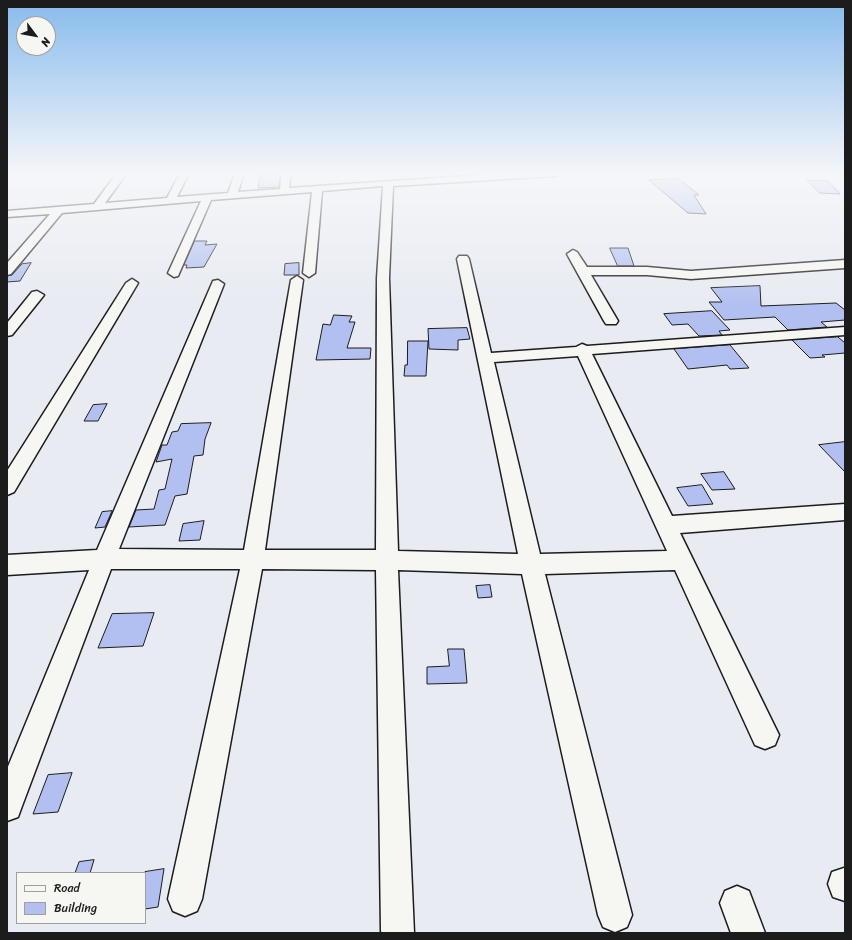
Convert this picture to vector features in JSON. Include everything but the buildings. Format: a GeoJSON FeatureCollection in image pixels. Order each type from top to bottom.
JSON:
{"type":"FeatureCollection","features":[{"type":"Feature","properties":{"kind":"street"},"geometry":{"type":"LineString","coordinates":[[7,270],[53,217]]}},
{"type":"Feature","properties":{"kind":"street"},"geometry":{"type":"LineString","coordinates":[[174,273],[199,217]]}},
{"type":"Feature","properties":{"kind":"street"},"geometry":{"type":"LineString","coordinates":[[184,899],[253,559],[315,217]]}},
{"type":"Feature","properties":{"kind":"street"},"geometry":{"type":"LineString","coordinates":[[383,217],[387,560],[398,931]]}},
{"type":"Feature","properties":{"kind":"street"},"geometry":{"type":"LineString","coordinates":[[573,254],[611,321]]}},
{"type":"Feature","properties":{"kind":"street"},"geometry":{"type":"LineString","coordinates":[[463,259],[531,564],[615,915]]}},
{"type":"Feature","properties":{"kind":"street"},"geometry":{"type":"LineString","coordinates":[[582,271],[647,271],[691,276],[845,264]]}},
{"type":"Feature","properties":{"kind":"street"},"geometry":{"type":"LineString","coordinates":[[7,487],[132,283]]}},
{"type":"Feature","properties":{"kind":"street"},"geometry":{"type":"LineString","coordinates":[[7,806],[104,559],[218,284]]}},
{"type":"Feature","properties":{"kind":"street"},"geometry":{"type":"LineString","coordinates":[[7,332],[37,295]]}},
{"type":"Feature","properties":{"kind":"street"},"geometry":{"type":"LineString","coordinates":[[484,358],[743,340],[845,331]]}},
{"type":"Feature","properties":{"kind":"street"},"geometry":{"type":"LineString","coordinates":[[582,350],[765,735]]}},
{"type":"Feature","properties":{"kind":"street"},"geometry":{"type":"LineString","coordinates":[[666,524],[845,512]]}},
{"type":"Feature","properties":{"kind":"street"},"geometry":{"type":"LineString","coordinates":[[7,565],[104,559],[387,560],[531,564],[683,560]]}},
{"type":"Feature","properties":{"kind":"street"},"geometry":{"type":"LineString","coordinates":[[737,903],[748,933]]}}]}
